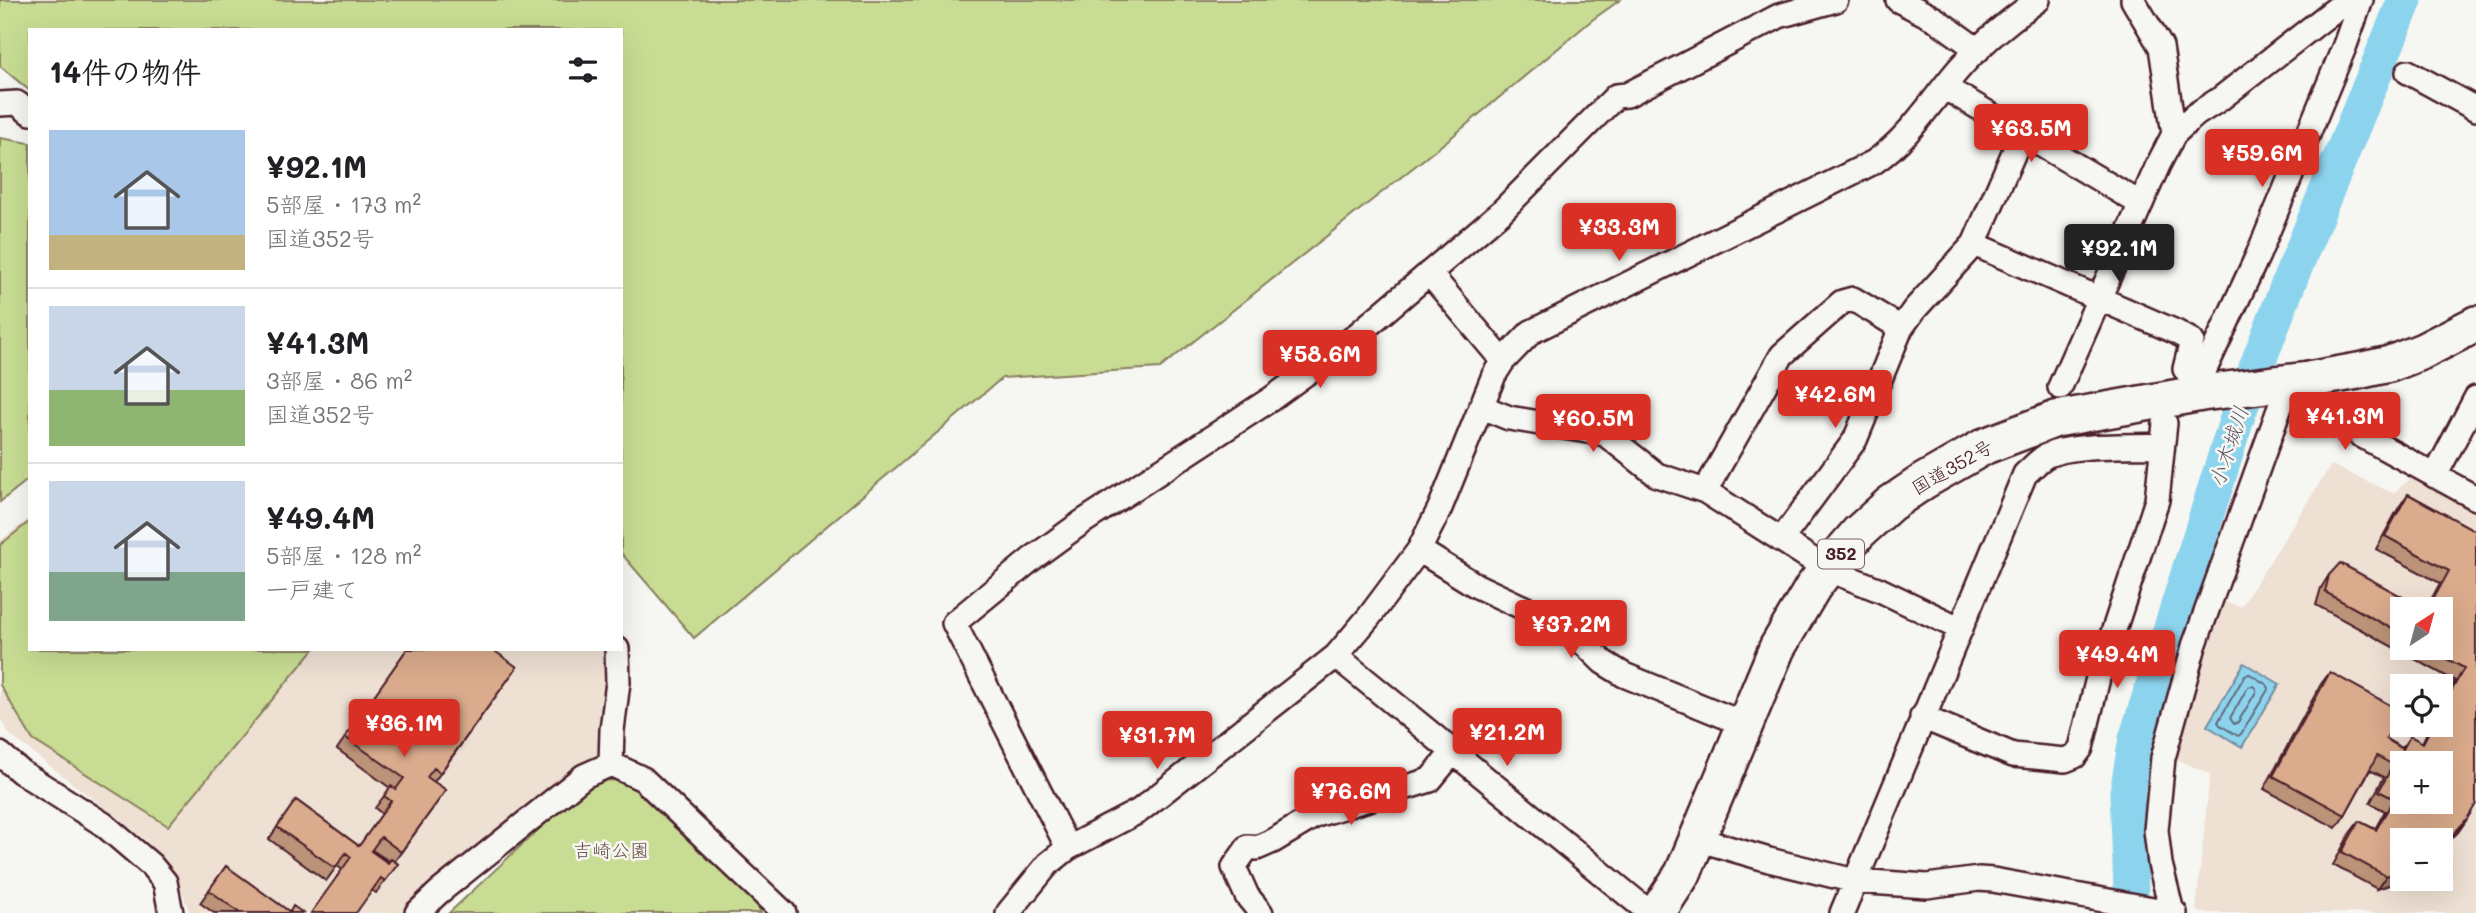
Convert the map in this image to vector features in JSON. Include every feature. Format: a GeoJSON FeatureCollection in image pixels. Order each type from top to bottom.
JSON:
{"type":"FeatureCollection","features":[{"type":"Feature","properties":{"kind":"highway","name":"国道352号"},"geometry":{"type":"LineString","coordinates":[[1657,913],[1675,889],[1777,648],[1813,587],[1827,569],[1859,532],[1890,504],[1985,446],[2056,419],[2193,386],[2290,382],[2390,364],[2423,351],[2476,324]]}},
{"type":"Feature","properties":{"kind":"street"},"geometry":{"type":"LineString","coordinates":[[1068,848],[954,623],[1032,558],[1081,523],[1271,399],[1345,345],[1501,212],[1616,96],[1627,95],[1779,16],[1836,0]]}},
{"type":"Feature","properties":{"kind":"street"},"geometry":{"type":"LineString","coordinates":[[1898,0],[1936,19],[1978,50]]}},
{"type":"Feature","properties":{"kind":"street"},"geometry":{"type":"LineString","coordinates":[[1019,909],[1048,864],[1068,848],[1139,811],[1336,656],[1370,617],[1419,550],[1440,508],[1494,375],[1503,361],[1531,332],[1874,162],[1905,137],[1944,87],[1978,50],[2038,0]]}},
{"type":"Feature","properties":{"kind":"street"},"geometry":{"type":"LineString","coordinates":[[2133,0],[2161,47],[2174,134]]}},
{"type":"Feature","properties":{"kind":"street"},"geometry":{"type":"LineString","coordinates":[[2060,387],[2174,134],[2195,115],[2220,99],[2342,4],[2360,1],[2345,45],[2238,302],[2193,386]]}},
{"type":"Feature","properties":{"kind":"street"},"geometry":{"type":"LineString","coordinates":[[2408,72],[2476,109]]}},
{"type":"Feature","properties":{"kind":"street"},"geometry":{"type":"LineString","coordinates":[[1944,87],[2141,204]]}},
{"type":"Feature","properties":{"kind":"street"},"geometry":{"type":"LineString","coordinates":[[0,104],[17,103],[28,111]]}},
{"type":"Feature","properties":{"kind":"street"},"geometry":{"type":"LineString","coordinates":[[1781,540],[1856,440],[1901,328],[1914,310],[1975,244],[2022,134]]}},
{"type":"Feature","properties":{"kind":"street"},"geometry":{"type":"LineString","coordinates":[[1975,244],[2192,341],[2193,386]]}},
{"type":"Feature","properties":{"kind":"street"},"geometry":{"type":"LineString","coordinates":[[1429,273],[1503,361]]}},
{"type":"Feature","properties":{"kind":"street"},"geometry":{"type":"LineString","coordinates":[[1705,491],[1782,355],[1842,302],[1853,299],[1901,328]]}},
{"type":"Feature","properties":{"kind":"street"},"geometry":{"type":"LineString","coordinates":[[1697,839],[1855,881],[1927,886],[1979,879],[1993,880],[2096,904],[2171,912],[2160,864],[2156,830],[2163,758],[2194,646],[2290,382],[2322,414],[2476,498]]}},
{"type":"Feature","properties":{"kind":"street"},"geometry":{"type":"LineString","coordinates":[[2435,476],[2476,397]]}},
{"type":"Feature","properties":{"kind":"street"},"geometry":{"type":"LineString","coordinates":[[1482,407],[1509,418],[1605,433],[1657,475],[1705,491],[1827,569],[1880,590],[1961,629]]}},
{"type":"Feature","properties":{"kind":"street"},"geometry":{"type":"LineString","coordinates":[[1842,913],[1922,717],[1961,629],[2025,465],[2056,453],[2163,434],[2157,500],[2098,678],[2081,748],[2075,756],[2065,760],[2013,755],[1922,717]]}},
{"type":"Feature","properties":{"kind":"street"},"geometry":{"type":"LineString","coordinates":[[1419,550],[1477,586],[1569,629],[1603,662],[1624,675],[1744,724]]}},
{"type":"Feature","properties":{"kind":"street"},"geometry":{"type":"LineString","coordinates":[[611,764],[618,682],[617,651]]}},
{"type":"Feature","properties":{"kind":"street"},"geometry":{"type":"LineString","coordinates":[[1336,656],[1650,913]]}},
{"type":"Feature","properties":{"kind":"street"},"geometry":{"type":"LineString","coordinates":[[1261,913],[1247,897],[1234,867],[1248,847],[1265,845],[1316,816],[1430,780],[1453,752]]}},
{"type":"Feature","properties":{"kind":"street"},"geometry":{"type":"LineString","coordinates":[[0,754],[21,772],[103,824],[151,865],[165,881],[171,913]]}},
{"type":"Feature","properties":{"kind":"street"},"geometry":{"type":"LineString","coordinates":[[417,913],[438,892],[584,776],[611,764],[643,779],[784,913]]}},
{"type":"Feature","properties":{"kind":"shaded area"},"geometry":{"type":"Polygon","coordinates":[[[2331,465],[2393,493],[2413,477],[2476,511],[2476,913],[2201,913],[2196,909],[2210,774],[2173,758],[2219,600],[2241,607],[2331,465]]]}},
{"type":"Feature","properties":{"kind":"shaded area"},"geometry":{"type":"Polygon","coordinates":[[[28,520],[28,651],[610,651],[603,750],[403,913],[190,913],[179,884],[162,856],[142,837],[10,735],[0,718],[0,541],[28,520]]]}},
{"type":"Feature","properties":{"kind":"green space"},"geometry":{"type":"Polygon","coordinates":[[[0,0],[1620,0],[1160,368],[1002,378],[694,638],[623,555],[623,28],[28,28],[28,89],[0,66],[0,0]]]}},
{"type":"Feature","properties":{"kind":"green space"},"geometry":{"type":"Polygon","coordinates":[[[0,138],[28,143],[28,480],[0,502],[0,138]]]}},
{"type":"Feature","properties":{"kind":"green space"},"geometry":{"type":"Polygon","coordinates":[[[28,523],[28,651],[312,651],[168,826],[33,740],[0,685],[0,545],[28,523]]]}},
{"type":"Feature","properties":{"kind":"green space","name":"吉崎公園"},"geometry":{"type":"Polygon","coordinates":[[[621,780],[638,788],[748,890],[761,913],[449,913],[587,784],[621,780]]]}},
{"type":"Feature","properties":{"kind":"water"},"geometry":{"type":"Polygon","coordinates":[[[2244,663],[2280,684],[2242,747],[2207,726],[2244,663]]]}},
{"type":"Feature","properties":{"kind":"building"},"geometry":{"type":"Polygon","coordinates":[[[2408,494],[2476,531],[2476,804],[2453,835],[2453,828],[2390,828],[2390,875],[2386,876],[2342,852],[2359,821],[2376,830],[2390,806],[2390,814],[2453,814],[2453,751],[2390,751],[2390,763],[2377,756],[2345,815],[2273,776],[2330,672],[2390,705],[2390,732],[2386,739],[2403,749],[2409,737],[2423,743],[2426,737],[2453,737],[2453,688],[2464,668],[2449,660],[2454,660],[2454,597],[2435,597],[2449,571],[2385,536],[2408,494]]]}},
{"type":"Feature","properties":{"kind":"building"},"geometry":{"type":"Polygon","coordinates":[[[2340,563],[2403,597],[2390,597],[2390,628],[2325,592],[2329,575],[2340,563]]]}},
{"type":"Feature","properties":{"kind":"building"},"geometry":{"type":"Polygon","coordinates":[[[406,651],[495,651],[517,667],[440,773],[434,768],[427,777],[446,790],[401,852],[381,837],[371,851],[388,863],[391,859],[398,864],[385,881],[381,878],[356,913],[311,913],[351,857],[346,853],[335,868],[277,827],[296,800],[359,846],[391,801],[384,796],[391,786],[396,789],[404,778],[345,737],[406,651]]]}},
{"type":"Feature","properties":{"kind":"building"},"geometry":{"type":"Polygon","coordinates":[[[2390,771],[2390,797],[2379,791],[2390,771]]]}},
{"type":"Feature","properties":{"kind":"building"},"geometry":{"type":"Polygon","coordinates":[[[226,866],[290,912],[293,906],[303,913],[240,913],[209,890],[226,866]]]}},
{"type":"Feature","properties":{"kind":"waterway","name":"小木城川"},"geometry":{"type":"LineString","coordinates":[[2132,913],[2127,793],[2136,739],[2239,412],[2289,282],[2405,0]]}}]}
